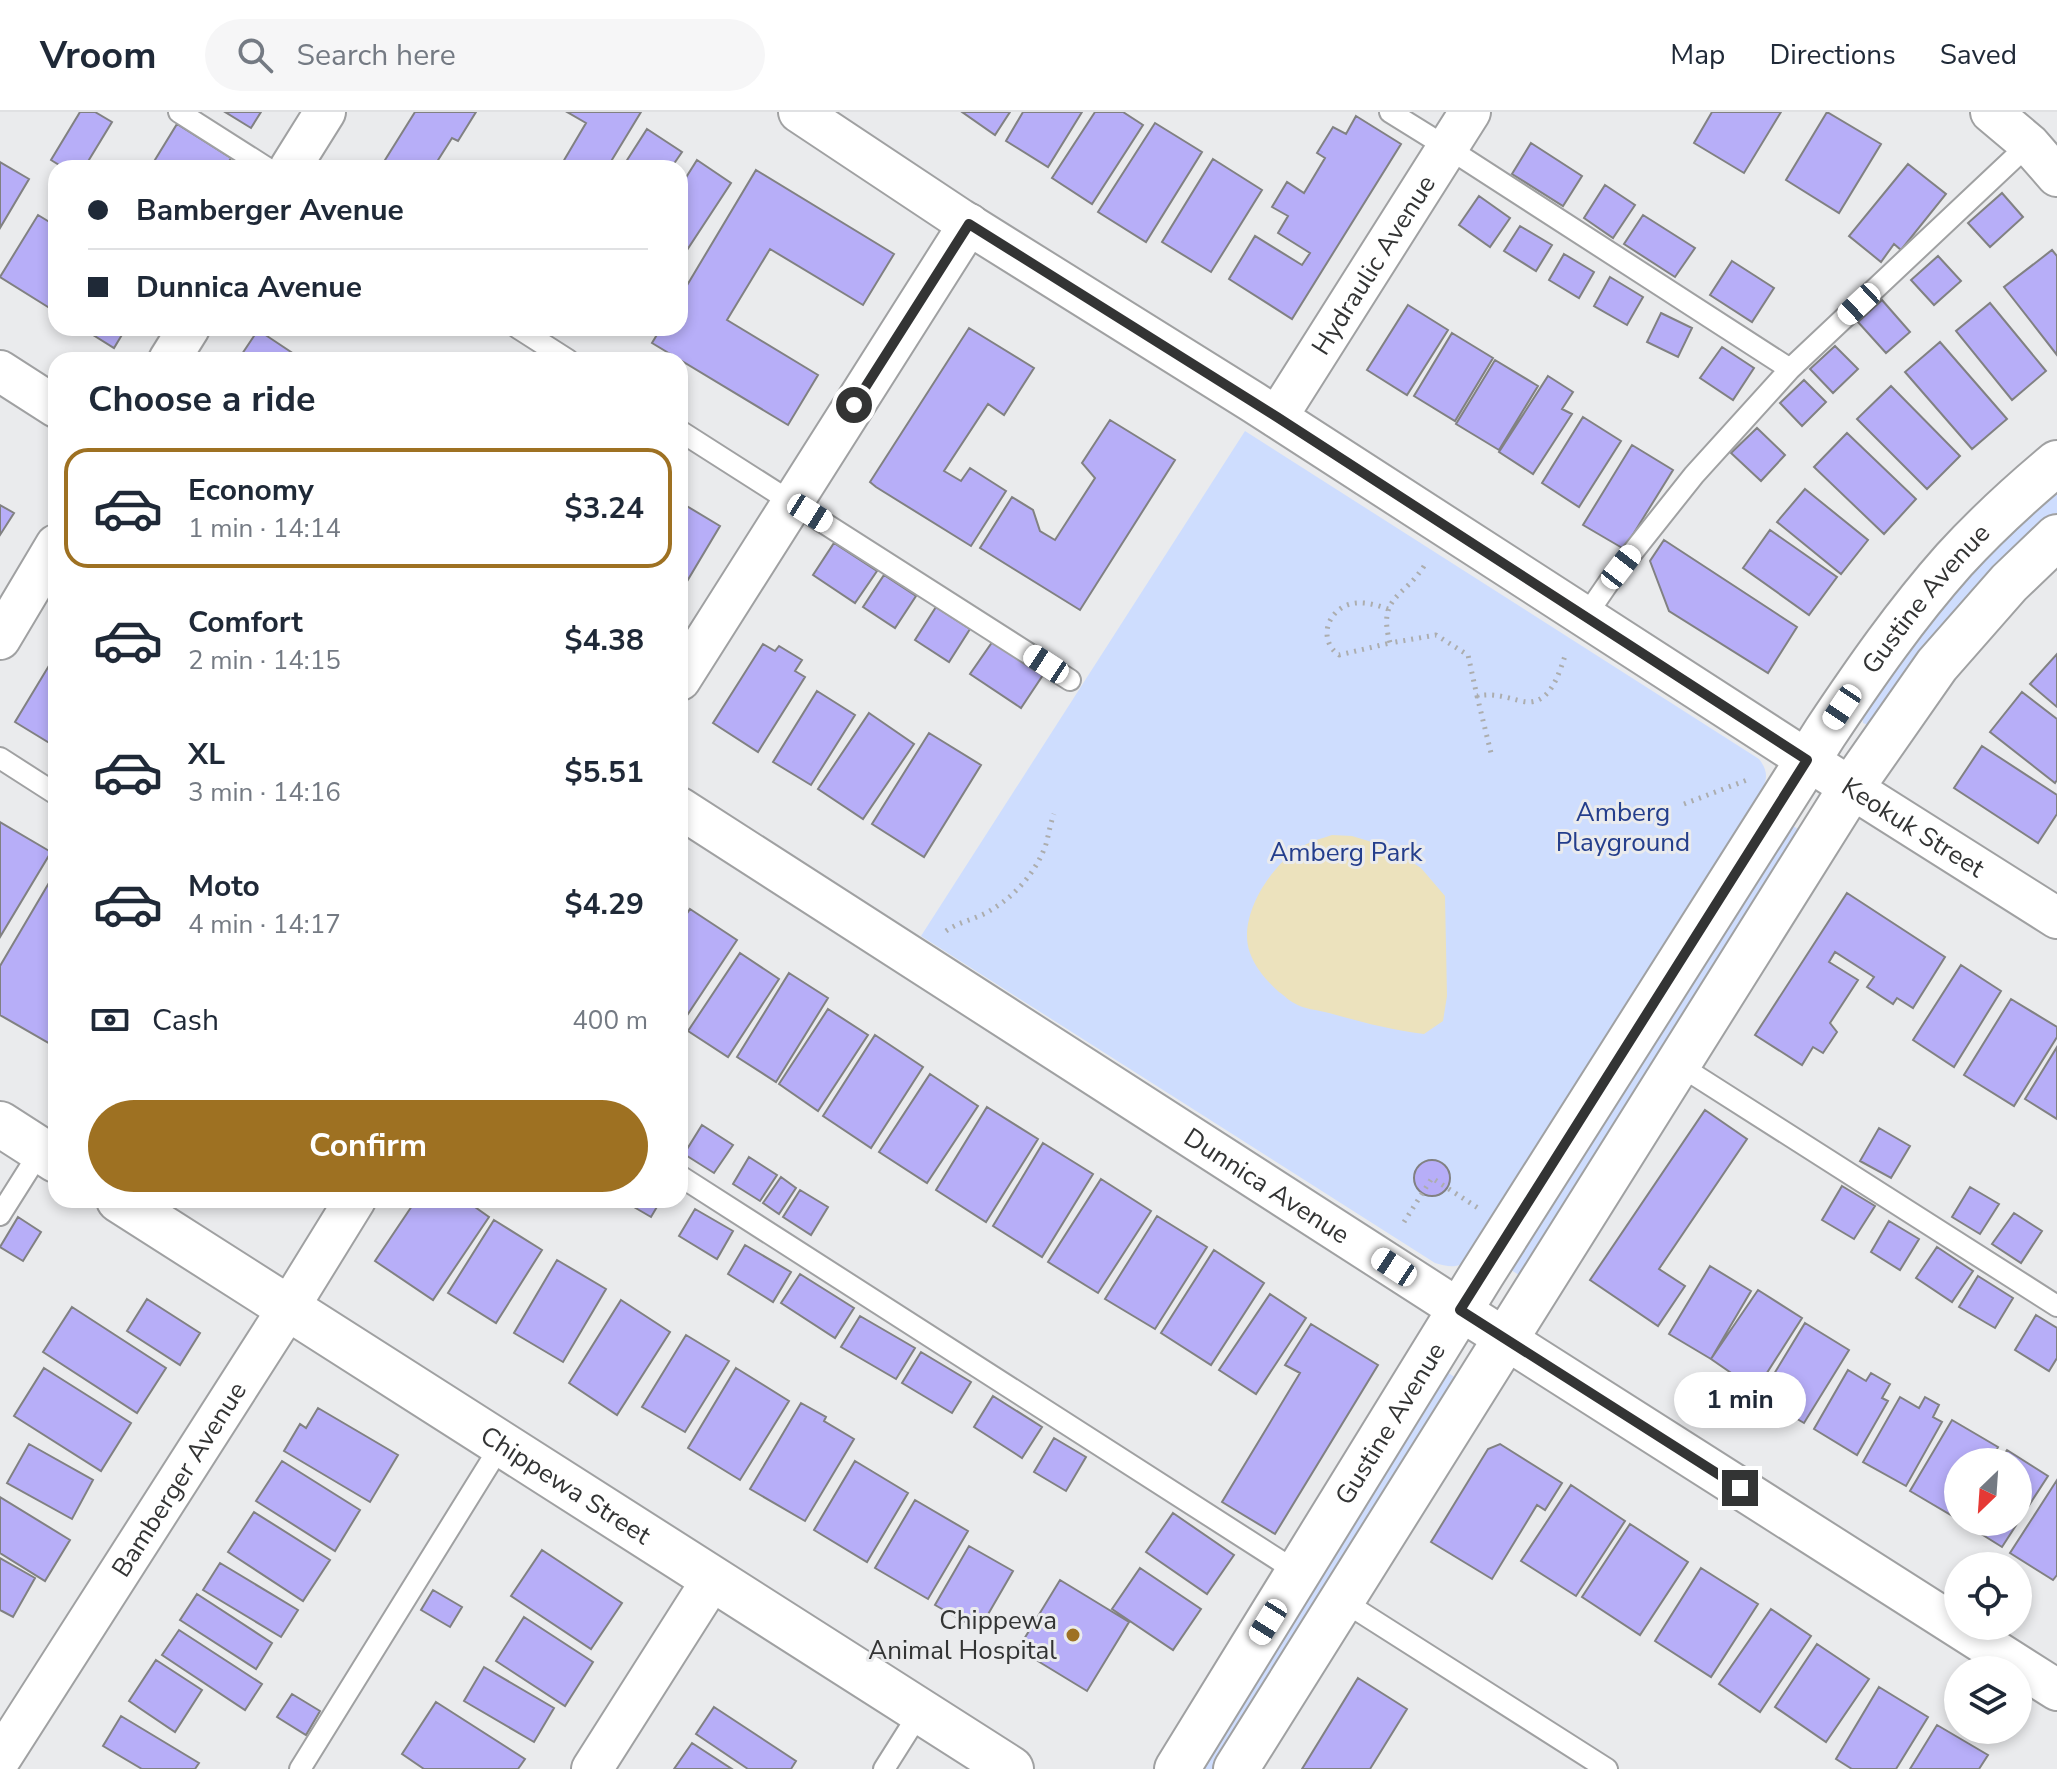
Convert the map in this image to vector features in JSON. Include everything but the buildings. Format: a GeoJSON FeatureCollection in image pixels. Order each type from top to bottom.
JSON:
{"type":"FeatureCollection","features":[{"type":"Feature","properties":{"kind":"street"},"geometry":{"type":"LineString","coordinates":[[295,160],[325,112]]}},
{"type":"Feature","properties":{"kind":"street","name":"Keokuk Street"},"geometry":{"type":"LineString","coordinates":[[799,112],[969,224],[1277,417],[2057,918]]}},
{"type":"Feature","properties":{"kind":"street","name":"Hydraulic Avenue"},"geometry":{"type":"LineString","coordinates":[[1277,417],[1470,112]]}},
{"type":"Feature","properties":{"kind":"street"},"geometry":{"type":"LineString","coordinates":[[1991,112],[2029,144],[2057,176]]}},
{"type":"Feature","properties":{"kind":"street"},"geometry":{"type":"LineString","coordinates":[[688,667],[969,224]]}},
{"type":"Feature","properties":{"kind":"street"},"geometry":{"type":"LineString","coordinates":[[0,371],[48,402]]}},
{"type":"Feature","properties":{"kind":"street","name":"Gustine Avenue"},"geometry":{"type":"LineString","coordinates":[[1177,1769],[1460,1310],[1807,760],[1877,656],[1954,560],[2021,492],[2057,463]]}},
{"type":"Feature","properties":{"kind":"street","name":"Gustine Avenue"},"geometry":{"type":"LineString","coordinates":[[1236,1769],[1851,788],[1937,665],[2009,583],[2057,537]]}},
{"type":"Feature","properties":{"kind":"street"},"geometry":{"type":"LineString","coordinates":[[0,639],[48,558]]}},
{"type":"Feature","properties":{"kind":"street","name":"Dunnica Avenue"},"geometry":{"type":"LineString","coordinates":[[688,813],[2057,1690]]}},
{"type":"Feature","properties":{"kind":"street"},"geometry":{"type":"LineString","coordinates":[[0,1124],[48,1155]]}},
{"type":"Feature","properties":{"kind":"street","name":"Chippewa Street"},"geometry":{"type":"LineString","coordinates":[[132,1208],[1011,1769]]}},
{"type":"Feature","properties":{"kind":"street","name":"Bamberger Avenue"},"geometry":{"type":"LineString","coordinates":[[0,1759],[350,1208]]}},
{"type":"Feature","properties":{"kind":"street"},"geometry":{"type":"LineString","coordinates":[[592,1769],[712,1580]]}},
{"type":"Feature","properties":{"kind":"lane"},"geometry":{"type":"LineString","coordinates":[[179,112],[254,160]]}},
{"type":"Feature","properties":{"kind":"lane"},"geometry":{"type":"LineString","coordinates":[[1390,112],[1790,369]]}},
{"type":"Feature","properties":{"kind":"lane"},"geometry":{"type":"LineString","coordinates":[[1585,617],[1694,475],[1790,369],[2029,144]]}},
{"type":"Feature","properties":{"kind":"lane"},"geometry":{"type":"LineString","coordinates":[[530,336],[556,352]]}},
{"type":"Feature","properties":{"kind":"lane"},"geometry":{"type":"LineString","coordinates":[[688,436],[1070,680]]}},
{"type":"Feature","properties":{"kind":"lane"},"geometry":{"type":"LineString","coordinates":[[0,758],[48,789]]}},
{"type":"Feature","properties":{"kind":"lane"},"geometry":{"type":"LineString","coordinates":[[1679,1065],[2057,1306]]}},
{"type":"Feature","properties":{"kind":"lane"},"geometry":{"type":"LineString","coordinates":[[0,1215],[48,1155]]}},
{"type":"Feature","properties":{"kind":"lane"},"geometry":{"type":"LineString","coordinates":[[688,1181],[1299,1573]]}},
{"type":"Feature","properties":{"kind":"lane"},"geometry":{"type":"LineString","coordinates":[[300,1769],[501,1445]]}},
{"type":"Feature","properties":{"kind":"lane"},"geometry":{"type":"LineString","coordinates":[[1343,1601],[1607,1769]]}},
{"type":"Feature","properties":{"kind":"lane"},"geometry":{"type":"LineString","coordinates":[[884,1769],[920,1712]]}},
{"type":"Feature","properties":{"kind":"path"},"geometry":{"type":"LineString","coordinates":[[1390,643],[1386,621],[1388,609],[1394,598],[1424,566]]}},
{"type":"Feature","properties":{"kind":"path"},"geometry":{"type":"LineString","coordinates":[[1388,609],[1364,603],[1341,608],[1332,618],[1326,635],[1329,646],[1339,655],[1436,635],[1468,655],[1492,757]]}},
{"type":"Feature","properties":{"kind":"path"},"geometry":{"type":"LineString","coordinates":[[1477,696],[1506,695],[1534,702],[1552,688],[1565,656]]}},
{"type":"Feature","properties":{"kind":"path"},"geometry":{"type":"LineString","coordinates":[[1684,804],[1755,777]]}},
{"type":"Feature","properties":{"kind":"path"},"geometry":{"type":"LineString","coordinates":[[946,931],[990,911],[1016,891],[1045,846],[1054,814]]}},
{"type":"Feature","properties":{"kind":"path"},"geometry":{"type":"LineString","coordinates":[[1404,1222],[1432,1178],[1483,1210]]}},
{"type":"Feature","properties":{"kind":"green space","name":"Amberg Park"},"geometry":{"type":"Polygon","coordinates":[[[1245,431],[1759,759],[1766,772],[1759,794],[1469,1256],[1458,1265],[1435,1263],[921,936],[1245,431]]]}},
{"type":"Feature","properties":{"kind":"green space"},"geometry":{"type":"Polygon","coordinates":[[[2057,486],[2057,514],[2036,532],[1870,726],[1863,723],[1862,712],[1870,694],[2004,532],[2057,486]]]}},
{"type":"Feature","properties":{"kind":"green space"},"geometry":{"type":"Polygon","coordinates":[[[1787,822],[1804,833],[1524,1278],[1506,1267],[1787,822]]]}},
{"type":"Feature","properties":{"kind":"green space"},"geometry":{"type":"Polygon","coordinates":[[[1444,1370],[1459,1380],[1218,1769],[1198,1769],[1444,1370]]]}},
{"type":"Feature","properties":{"kind":"sand"},"geometry":{"type":"Polygon","coordinates":[[[1332,835],[1352,836],[1388,847],[1421,868],[1445,896],[1447,996],[1443,1021],[1424,1034],[1298,1005],[1270,984],[1252,959],[1247,939],[1248,925],[1258,895],[1267,881],[1276,868],[1298,849],[1332,835]]]}},
{"type":"Feature","properties":{"kind":"place","name":"Chippewa Animal Hospital"},"geometry":{"type":"Point","coordinates":[1073,1635]}},
{"type":"Feature","properties":{"kind":"route"},"geometry":{"type":"LineString","coordinates":[[854,405],[969,224],[1277,417],[1807,760],[1460,1310],[1740,1488]]}},
{"type":"Feature","properties":{"kind":"park label","name":"Amberg Playground"},"geometry":{"type":"Point","coordinates":[1623,827]}}]}
